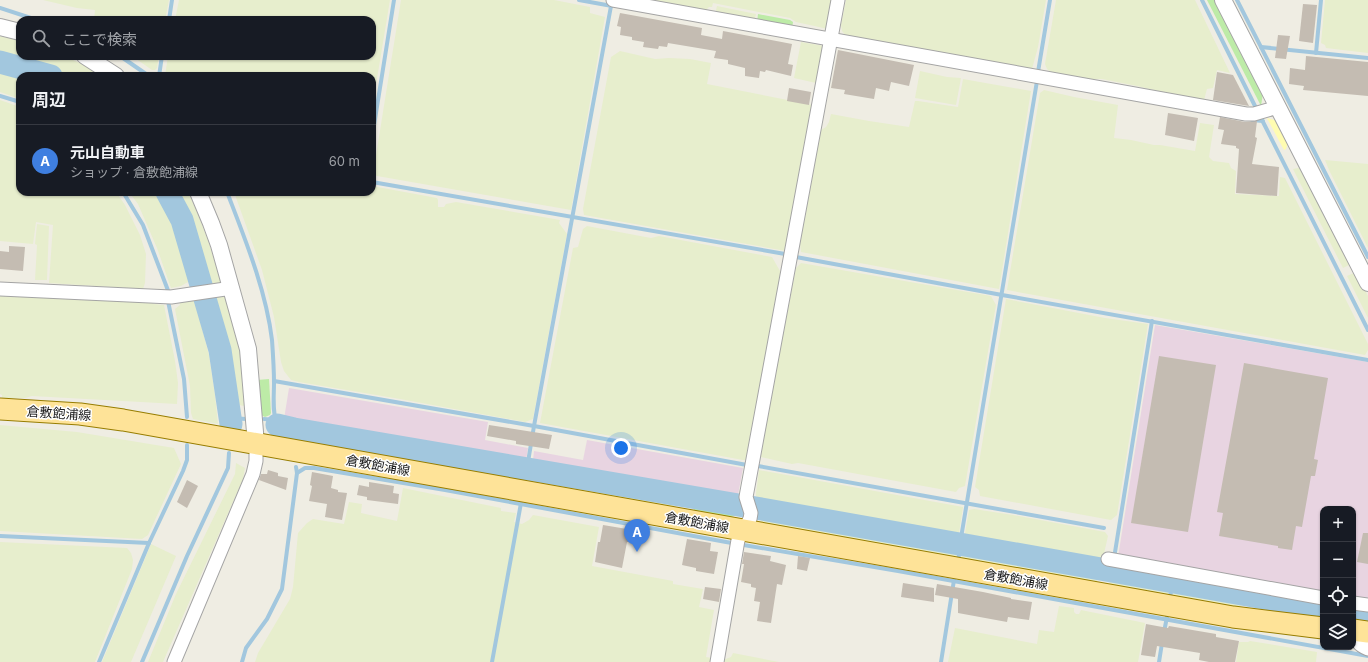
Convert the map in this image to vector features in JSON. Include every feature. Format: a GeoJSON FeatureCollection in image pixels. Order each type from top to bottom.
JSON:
{"type":"FeatureCollection","features":[{"type":"Feature","properties":{"kind":"main road","name":"倉敷飽浦線"},"geometry":{"type":"LineString","coordinates":[[0,409],[80,414],[123,420],[743,527],[1233,617],[1320,628]]}},
{"type":"Feature","properties":{"kind":"street"},"geometry":{"type":"LineString","coordinates":[[612,0],[1238,113],[1265,111]]}},
{"type":"Feature","properties":{"kind":"street"},"geometry":{"type":"LineString","coordinates":[[717,662],[743,527],[747,492],[838,0]]}},
{"type":"Feature","properties":{"kind":"street"},"geometry":{"type":"LineString","coordinates":[[1223,0],[1265,111],[1368,282]]}},
{"type":"Feature","properties":{"kind":"street"},"geometry":{"type":"LineString","coordinates":[[0,27],[16,31]]}},
{"type":"Feature","properties":{"kind":"street"},"geometry":{"type":"LineString","coordinates":[[91,60],[110,72]]}},
{"type":"Feature","properties":{"kind":"street"},"geometry":{"type":"LineString","coordinates":[[174,662],[253,474],[256,461],[256,444],[248,349],[232,288],[212,223],[200,196]]}},
{"type":"Feature","properties":{"kind":"street"},"geometry":{"type":"LineString","coordinates":[[0,289],[165,297],[232,288]]}},
{"type":"Feature","properties":{"kind":"street"},"geometry":{"type":"LineString","coordinates":[[1112,560],[1320,597]]}},
{"type":"Feature","properties":{"kind":"street"},"geometry":{"type":"LineString","coordinates":[[1356,603],[1368,605]]}},
{"type":"Feature","properties":{"kind":"street"},"geometry":{"type":"LineString","coordinates":[[1358,631],[1355,640],[1360,646],[1368,649]]}},
{"type":"Feature","properties":{"kind":"shaded area"},"geometry":{"type":"Polygon","coordinates":[[[1155,325],[1368,362],[1368,601],[1356,599],[1356,506],[1320,506],[1320,592],[1118,557],[1155,325]]]}},
{"type":"Feature","properties":{"kind":"shaded area"},"geometry":{"type":"Polygon","coordinates":[[[289,388],[488,422],[485,440],[528,448],[526,460],[284,419],[289,388]]]}},
{"type":"Feature","properties":{"kind":"shaded area"},"geometry":{"type":"Polygon","coordinates":[[[587,440],[743,468],[738,495],[739,501],[557,468],[557,464],[533,460],[534,451],[583,460],[587,440]]]}},
{"type":"Feature","properties":{"kind":"green space"},"geometry":{"type":"Polygon","coordinates":[[[43,0],[169,0],[166,16],[94,16],[95,10],[77,8],[43,0]]]}},
{"type":"Feature","properties":{"kind":"green space"},"geometry":{"type":"Polygon","coordinates":[[[179,0],[390,0],[376,85],[376,72],[166,72],[167,60],[376,60],[376,16],[176,16],[179,0]]]}},
{"type":"Feature","properties":{"kind":"green space"},"geometry":{"type":"Polygon","coordinates":[[[401,0],[554,0],[590,7],[590,13],[605,17],[571,210],[377,176],[376,155],[401,0]]]}},
{"type":"Feature","properties":{"kind":"green space"},"geometry":{"type":"Polygon","coordinates":[[[653,0],[833,0],[828,29],[796,22],[790,18],[713,3],[712,7],[709,7],[706,10],[653,0]]]}},
{"type":"Feature","properties":{"kind":"green space"},"geometry":{"type":"Polygon","coordinates":[[[846,0],[1046,0],[1038,47],[1032,69],[1028,70],[846,36],[842,31],[841,25],[846,0]]]}},
{"type":"Feature","properties":{"kind":"green space"},"geometry":{"type":"Polygon","coordinates":[[[1056,0],[1195,0],[1230,73],[1217,70],[1213,88],[1207,89],[1204,100],[1102,79],[1089,79],[1052,73],[1047,69],[1045,64],[1056,0]]]}},
{"type":"Feature","properties":{"kind":"green space"},"geometry":{"type":"Polygon","coordinates":[[[1207,0],[1216,0],[1263,93],[1261,106],[1207,0]]]}},
{"type":"Feature","properties":{"kind":"green space"},"geometry":{"type":"Polygon","coordinates":[[[1325,0],[1368,0],[1368,53],[1326,48],[1325,45],[1321,43],[1325,0]]]}},
{"type":"Feature","properties":{"kind":"green space"},"geometry":{"type":"Polygon","coordinates":[[[717,6],[756,14],[754,22],[715,15],[717,6]]]}},
{"type":"Feature","properties":{"kind":"green space"},"geometry":{"type":"Polygon","coordinates":[[[758,14],[790,20],[793,22],[792,29],[757,23],[758,14]]]}},
{"type":"Feature","properties":{"kind":"green space"},"geometry":{"type":"Polygon","coordinates":[[[0,36],[16,40],[16,59],[0,54],[0,36]]]}},
{"type":"Feature","properties":{"kind":"green space"},"geometry":{"type":"Polygon","coordinates":[[[801,42],[824,46],[816,83],[794,78],[801,42]]]}},
{"type":"Feature","properties":{"kind":"green space"},"geometry":{"type":"Polygon","coordinates":[[[620,51],[655,59],[690,59],[711,63],[707,84],[813,105],[786,251],[584,215],[583,209],[611,57],[620,51]]]}},
{"type":"Feature","properties":{"kind":"green space"},"geometry":{"type":"Polygon","coordinates":[[[21,60],[73,60],[95,72],[60,72],[21,60]]]}},
{"type":"Feature","properties":{"kind":"green space"},"geometry":{"type":"Polygon","coordinates":[[[138,60],[158,60],[157,68],[152,70],[138,60]]]}},
{"type":"Feature","properties":{"kind":"green space"},"geometry":{"type":"Polygon","coordinates":[[[0,71],[16,75],[16,98],[0,92],[0,71]]]}},
{"type":"Feature","properties":{"kind":"green space"},"geometry":{"type":"Polygon","coordinates":[[[920,71],[947,77],[961,78],[956,105],[915,98],[920,71]]]}},
{"type":"Feature","properties":{"kind":"green space"},"geometry":{"type":"Polygon","coordinates":[[[963,79],[1031,91],[999,289],[801,252],[800,244],[821,130],[826,127],[831,114],[909,127],[915,101],[958,107],[963,79]]]}},
{"type":"Feature","properties":{"kind":"green space"},"geometry":{"type":"Polygon","coordinates":[[[1044,90],[1118,105],[1114,138],[1195,151],[1200,123],[1214,125],[1209,157],[1213,161],[1229,163],[1231,168],[1236,171],[1235,194],[1279,196],[1280,177],[1285,178],[1368,344],[1368,350],[1365,355],[1007,290],[1040,93],[1044,90]]]}},
{"type":"Feature","properties":{"kind":"green space"},"geometry":{"type":"Polygon","coordinates":[[[0,100],[16,106],[16,196],[119,196],[140,235],[146,254],[145,283],[143,289],[49,283],[53,225],[36,222],[33,244],[0,241],[0,100]]]}},
{"type":"Feature","properties":{"kind":"green space"},"geometry":{"type":"Polygon","coordinates":[[[1325,160],[1368,164],[1368,248],[1329,170],[1325,160]]]}},
{"type":"Feature","properties":{"kind":"green space"},"geometry":{"type":"Polygon","coordinates":[[[1303,167],[1351,264],[1343,268],[1293,169],[1303,167]]]}},
{"type":"Feature","properties":{"kind":"green space"},"geometry":{"type":"Polygon","coordinates":[[[376,187],[437,198],[438,207],[444,207],[446,204],[456,202],[560,220],[559,223],[567,234],[533,419],[525,422],[291,380],[284,371],[281,362],[274,317],[262,270],[235,196],[376,196],[376,187]]]}},
{"type":"Feature","properties":{"kind":"green space"},"geometry":{"type":"Polygon","coordinates":[[[132,196],[157,196],[172,224],[189,278],[188,282],[181,286],[171,288],[157,248],[138,204],[132,196]]]}},
{"type":"Feature","properties":{"kind":"green space"},"geometry":{"type":"Polygon","coordinates":[[[177,196],[190,196],[209,243],[222,286],[215,287],[210,279],[207,279],[195,234],[177,196]]]}},
{"type":"Feature","properties":{"kind":"green space"},"geometry":{"type":"Polygon","coordinates":[[[37,224],[49,226],[47,280],[35,280],[37,245],[35,244],[37,224]]]}},
{"type":"Feature","properties":{"kind":"green space"},"geometry":{"type":"Polygon","coordinates":[[[587,226],[651,238],[659,236],[772,257],[780,271],[782,271],[746,460],[540,423],[573,248],[578,247],[583,229],[587,226]]]}},
{"type":"Feature","properties":{"kind":"green space"},"geometry":{"type":"Polygon","coordinates":[[[801,263],[991,296],[996,305],[965,486],[959,488],[956,492],[798,463],[792,464],[761,457],[765,428],[796,268],[801,263]]]}},
{"type":"Feature","properties":{"kind":"green space"},"geometry":{"type":"Polygon","coordinates":[[[1356,272],[1368,296],[1368,318],[1347,276],[1356,272]]]}},
{"type":"Feature","properties":{"kind":"green space"},"geometry":{"type":"Polygon","coordinates":[[[224,293],[242,354],[246,405],[243,406],[240,405],[235,399],[227,351],[214,304],[217,301],[216,294],[224,293]]]}},
{"type":"Feature","properties":{"kind":"green space"},"geometry":{"type":"Polygon","coordinates":[[[0,295],[150,301],[154,304],[164,305],[178,383],[177,404],[32,396],[25,398],[2,398],[2,395],[0,394],[0,295]]]}},
{"type":"Feature","properties":{"kind":"green space"},"geometry":{"type":"Polygon","coordinates":[[[1006,299],[1105,318],[1148,324],[1117,515],[1111,520],[980,496],[979,490],[975,487],[1006,299]]]}},
{"type":"Feature","properties":{"kind":"green space"},"geometry":{"type":"Polygon","coordinates":[[[179,300],[192,300],[195,302],[209,355],[218,424],[193,419],[191,413],[190,386],[175,309],[180,305],[179,300]]]}},
{"type":"Feature","properties":{"kind":"green space"},"geometry":{"type":"Polygon","coordinates":[[[269,379],[271,413],[265,417],[261,415],[257,380],[269,379]]]}},
{"type":"Feature","properties":{"kind":"green space"},"geometry":{"type":"Polygon","coordinates":[[[0,425],[77,432],[174,448],[181,464],[148,535],[142,539],[0,531],[0,425]]]}},
{"type":"Feature","properties":{"kind":"green space"},"geometry":{"type":"Polygon","coordinates":[[[299,434],[383,448],[381,458],[297,443],[299,434]]]}},
{"type":"Feature","properties":{"kind":"green space"},"geometry":{"type":"Polygon","coordinates":[[[236,463],[245,468],[243,479],[163,662],[148,662],[176,594],[235,474],[236,463]]]}},
{"type":"Feature","properties":{"kind":"green space"},"geometry":{"type":"Polygon","coordinates":[[[468,464],[525,473],[523,482],[466,472],[464,469],[468,464]]]}},
{"type":"Feature","properties":{"kind":"green space"},"geometry":{"type":"Polygon","coordinates":[[[759,470],[963,507],[959,533],[954,534],[760,499],[756,496],[759,470]]]}},
{"type":"Feature","properties":{"kind":"green space"},"geometry":{"type":"Polygon","coordinates":[[[529,474],[675,500],[673,510],[527,482],[529,474]]]}},
{"type":"Feature","properties":{"kind":"green space"},"geometry":{"type":"Polygon","coordinates":[[[403,488],[501,508],[501,511],[516,513],[514,522],[522,524],[529,520],[533,515],[599,527],[592,566],[673,581],[673,584],[703,589],[699,607],[714,610],[706,657],[723,660],[731,657],[733,653],[779,662],[255,662],[258,653],[290,599],[293,587],[298,533],[313,519],[344,524],[349,502],[362,504],[361,513],[397,521],[403,488]]]}},
{"type":"Feature","properties":{"kind":"green space"},"geometry":{"type":"Polygon","coordinates":[[[695,503],[724,507],[739,513],[731,517],[725,517],[693,513],[695,503]]]}},
{"type":"Feature","properties":{"kind":"green space"},"geometry":{"type":"Polygon","coordinates":[[[974,509],[1105,532],[1108,536],[1103,558],[1101,558],[1100,562],[967,537],[965,536],[965,533],[969,510],[974,509]]]}},
{"type":"Feature","properties":{"kind":"green space"},"geometry":{"type":"Polygon","coordinates":[[[757,512],[958,548],[956,559],[762,523],[757,512]]]}},
{"type":"Feature","properties":{"kind":"green space"},"geometry":{"type":"Polygon","coordinates":[[[0,542],[127,548],[131,553],[133,560],[132,569],[95,662],[0,662],[0,542]]]}},
{"type":"Feature","properties":{"kind":"green space"},"geometry":{"type":"Polygon","coordinates":[[[151,544],[176,556],[131,662],[102,662],[151,544]]]}},
{"type":"Feature","properties":{"kind":"green space"},"geometry":{"type":"Polygon","coordinates":[[[963,549],[1093,573],[1097,578],[1097,585],[961,560],[963,549]]]}},
{"type":"Feature","properties":{"kind":"green space"},"geometry":{"type":"Polygon","coordinates":[[[1110,575],[1170,587],[1168,597],[1111,587],[1109,581],[1110,575]]]}},
{"type":"Feature","properties":{"kind":"green space"},"geometry":{"type":"Polygon","coordinates":[[[1174,588],[1246,601],[1238,608],[1173,598],[1174,588]]]}},
{"type":"Feature","properties":{"kind":"green space"},"geometry":{"type":"Polygon","coordinates":[[[1268,603],[1320,612],[1320,619],[1275,614],[1268,603]]]}},
{"type":"Feature","properties":{"kind":"green space"},"geometry":{"type":"Polygon","coordinates":[[[1059,606],[1074,608],[1074,612],[1076,614],[1079,614],[1081,610],[1145,623],[1138,662],[948,662],[955,628],[1037,644],[1039,630],[1054,632],[1059,606]]]}},
{"type":"Feature","properties":{"kind":"green space"},"geometry":{"type":"Polygon","coordinates":[[[1250,641],[1317,652],[1316,662],[1236,662],[1239,642],[1250,641]]]}},
{"type":"Feature","properties":{"kind":"sand"},"geometry":{"type":"Polygon","coordinates":[[[1267,118],[1281,122],[1289,138],[1286,149],[1284,150],[1267,118]]]}},
{"type":"Feature","properties":{"kind":"building"},"geometry":{"type":"Polygon","coordinates":[[[1303,4],[1317,5],[1313,43],[1299,41],[1303,4]]]}},
{"type":"Feature","properties":{"kind":"building"},"geometry":{"type":"Polygon","coordinates":[[[620,13],[702,28],[701,35],[722,39],[723,31],[792,44],[788,64],[793,65],[791,76],[766,70],[765,72],[760,71],[759,78],[745,76],[745,68],[728,64],[728,60],[714,58],[716,51],[668,43],[667,47],[659,46],[658,49],[643,47],[644,42],[632,40],[632,37],[620,35],[621,27],[617,26],[620,13]]]}},
{"type":"Feature","properties":{"kind":"building"},"geometry":{"type":"Polygon","coordinates":[[[1278,35],[1290,36],[1286,59],[1275,58],[1278,35]]]}},
{"type":"Feature","properties":{"kind":"building"},"geometry":{"type":"Polygon","coordinates":[[[838,50],[914,65],[909,86],[891,82],[889,91],[876,88],[874,99],[844,94],[845,90],[831,88],[838,50]]]}},
{"type":"Feature","properties":{"kind":"building"},"geometry":{"type":"Polygon","coordinates":[[[1306,56],[1368,62],[1368,96],[1303,90],[1304,86],[1289,84],[1290,68],[1305,70],[1306,56]]]}},
{"type":"Feature","properties":{"kind":"building"},"geometry":{"type":"Polygon","coordinates":[[[1217,72],[1233,75],[1249,106],[1213,100],[1217,72]]]}},
{"type":"Feature","properties":{"kind":"building"},"geometry":{"type":"Polygon","coordinates":[[[789,88],[811,92],[809,105],[787,101],[789,88]]]}},
{"type":"Feature","properties":{"kind":"building"},"geometry":{"type":"Polygon","coordinates":[[[1168,113],[1198,118],[1194,141],[1165,135],[1168,113]]]}},
{"type":"Feature","properties":{"kind":"building"},"geometry":{"type":"Polygon","coordinates":[[[1220,117],[1245,122],[1257,121],[1255,137],[1257,138],[1252,164],[1279,167],[1277,196],[1236,193],[1239,149],[1236,148],[1236,146],[1221,144],[1224,130],[1218,129],[1220,117]]]}},
{"type":"Feature","properties":{"kind":"building"},"geometry":{"type":"Polygon","coordinates":[[[9,246],[25,247],[23,271],[0,269],[0,251],[9,252],[9,246]]]}},
{"type":"Feature","properties":{"kind":"building"},"geometry":{"type":"Polygon","coordinates":[[[1159,356],[1216,365],[1188,532],[1131,523],[1159,356]]]}},
{"type":"Feature","properties":{"kind":"building"},"geometry":{"type":"Polygon","coordinates":[[[1244,363],[1328,378],[1314,459],[1318,460],[1315,476],[1311,476],[1302,527],[1296,526],[1292,550],[1278,548],[1278,546],[1219,536],[1223,513],[1217,512],[1244,363]]]}},
{"type":"Feature","properties":{"kind":"building"},"geometry":{"type":"Polygon","coordinates":[[[489,425],[552,435],[549,449],[516,444],[516,441],[487,436],[489,425]]]}},
{"type":"Feature","properties":{"kind":"building"},"geometry":{"type":"Polygon","coordinates":[[[268,470],[278,473],[278,476],[288,478],[286,490],[259,480],[261,474],[267,474],[268,470]]]}},
{"type":"Feature","properties":{"kind":"building"},"geometry":{"type":"Polygon","coordinates":[[[312,472],[333,476],[331,488],[338,490],[338,492],[347,493],[342,520],[325,517],[327,504],[309,501],[312,486],[310,485],[312,472]]]}},
{"type":"Feature","properties":{"kind":"building"},"geometry":{"type":"Polygon","coordinates":[[[187,480],[198,486],[187,508],[177,502],[187,480]]]}},
{"type":"Feature","properties":{"kind":"building"},"geometry":{"type":"Polygon","coordinates":[[[369,482],[394,486],[393,493],[399,494],[398,504],[367,500],[367,497],[357,495],[359,485],[369,487],[369,482]]]}},
{"type":"Feature","properties":{"kind":"building"},"geometry":{"type":"Polygon","coordinates":[[[603,525],[633,530],[631,542],[627,542],[622,568],[595,562],[598,542],[600,542],[603,525]]]}},
{"type":"Feature","properties":{"kind":"building"},"geometry":{"type":"Polygon","coordinates":[[[1363,533],[1368,533],[1368,564],[1357,562],[1363,533]]]}},
{"type":"Feature","properties":{"kind":"building"},"geometry":{"type":"Polygon","coordinates":[[[687,539],[711,543],[710,551],[718,552],[714,574],[696,571],[696,568],[682,565],[687,539]]]}},
{"type":"Feature","properties":{"kind":"building"},"geometry":{"type":"Polygon","coordinates":[[[744,552],[771,556],[770,561],[786,565],[782,585],[777,584],[771,623],[757,621],[760,602],[754,601],[756,588],[751,587],[751,584],[741,582],[744,552]]]}},
{"type":"Feature","properties":{"kind":"building"},"geometry":{"type":"Polygon","coordinates":[[[798,556],[810,558],[807,571],[797,569],[798,556]]]}},
{"type":"Feature","properties":{"kind":"building"},"geometry":{"type":"Polygon","coordinates":[[[903,583],[934,588],[934,602],[901,597],[903,583]]]}},
{"type":"Feature","properties":{"kind":"building"},"geometry":{"type":"Polygon","coordinates":[[[937,584],[1032,602],[1029,620],[1008,617],[1007,622],[958,613],[958,599],[935,595],[937,584]]]}},
{"type":"Feature","properties":{"kind":"building"},"geometry":{"type":"Polygon","coordinates":[[[705,587],[721,589],[719,602],[703,599],[705,587]]]}},
{"type":"Feature","properties":{"kind":"building"},"geometry":{"type":"Polygon","coordinates":[[[1146,624],[1168,628],[1169,626],[1216,634],[1216,637],[1239,641],[1235,662],[1209,662],[1199,660],[1200,653],[1157,646],[1155,657],[1141,655],[1146,624]]]}},
{"type":"Feature","properties":{"kind":"waterway"},"geometry":{"type":"LineString","coordinates":[[170,16],[172,0]]}},
{"type":"Feature","properties":{"kind":"waterway"},"geometry":{"type":"LineString","coordinates":[[376,113],[394,0]]}},
{"type":"Feature","properties":{"kind":"waterway"},"geometry":{"type":"LineString","coordinates":[[579,0],[612,6]]}},
{"type":"Feature","properties":{"kind":"waterway"},"geometry":{"type":"LineString","coordinates":[[1038,72],[1050,0]]}},
{"type":"Feature","properties":{"kind":"waterway"},"geometry":{"type":"LineString","coordinates":[[1202,0],[1258,112]]}},
{"type":"Feature","properties":{"kind":"waterway"},"geometry":{"type":"LineString","coordinates":[[1237,0],[1368,257]]}},
{"type":"Feature","properties":{"kind":"waterway"},"geometry":{"type":"LineString","coordinates":[[1316,53],[1321,0]]}},
{"type":"Feature","properties":{"kind":"waterway"},"geometry":{"type":"LineString","coordinates":[[525,480],[611,6]]}},
{"type":"Feature","properties":{"kind":"waterway"},"geometry":{"type":"LineString","coordinates":[[0,8],[25,16]]}},
{"type":"Feature","properties":{"kind":"waterway"},"geometry":{"type":"LineString","coordinates":[[1261,47],[1368,58]]}},
{"type":"Feature","properties":{"kind":"waterway"},"geometry":{"type":"LineString","coordinates":[[126,60],[143,72]]}},
{"type":"Feature","properties":{"kind":"waterway"},"geometry":{"type":"LineString","coordinates":[[160,72],[161,60]]}},
{"type":"Feature","properties":{"kind":"waterway"},"geometry":{"type":"LineString","coordinates":[[0,62],[36,72]]}},
{"type":"Feature","properties":{"kind":"waterway"},"geometry":{"type":"LineString","coordinates":[[960,544],[1037,81]]}},
{"type":"Feature","properties":{"kind":"waterway"},"geometry":{"type":"LineString","coordinates":[[0,96],[16,101]]}},
{"type":"Feature","properties":{"kind":"waterway"},"geometry":{"type":"LineString","coordinates":[[1252,120],[1263,121]]}},
{"type":"Feature","properties":{"kind":"waterway"},"geometry":{"type":"LineString","coordinates":[[1262,120],[1368,330]]}},
{"type":"Feature","properties":{"kind":"waterway"},"geometry":{"type":"LineString","coordinates":[[376,183],[785,254]]}},
{"type":"Feature","properties":{"kind":"waterway"},"geometry":{"type":"LineString","coordinates":[[125,196],[143,225],[169,293],[171,293]]}},
{"type":"Feature","properties":{"kind":"waterway"},"geometry":{"type":"LineString","coordinates":[[169,196],[182,220],[220,350],[231,424]]}},
{"type":"Feature","properties":{"kind":"waterway"},"geometry":{"type":"LineString","coordinates":[[229,196],[254,265],[265,302],[272,340],[274,410],[277,425]]}},
{"type":"Feature","properties":{"kind":"waterway"},"geometry":{"type":"LineString","coordinates":[[796,257],[1368,360]]}},
{"type":"Feature","properties":{"kind":"waterway"},"geometry":{"type":"LineString","coordinates":[[168,301],[184,379],[187,417]]}},
{"type":"Feature","properties":{"kind":"waterway"},"geometry":{"type":"LineString","coordinates":[[1112,571],[1152,321]]}},
{"type":"Feature","properties":{"kind":"waterway"},"geometry":{"type":"LineString","coordinates":[[274,381],[747,465]]}},
{"type":"Feature","properties":{"kind":"waterway"},"geometry":{"type":"LineString","coordinates":[[230,418],[246,419]]}},
{"type":"Feature","properties":{"kind":"waterway"},"geometry":{"type":"LineString","coordinates":[[264,419],[275,420]]}},
{"type":"Feature","properties":{"kind":"waterway"},"geometry":{"type":"LineString","coordinates":[[277,425],[1320,607]]}},
{"type":"Feature","properties":{"kind":"waterway"},"geometry":{"type":"LineString","coordinates":[[292,442],[294,429]]}},
{"type":"Feature","properties":{"kind":"waterway"},"geometry":{"type":"LineString","coordinates":[[99,662],[149,543],[183,471],[187,460],[187,445]]}},
{"type":"Feature","properties":{"kind":"waterway"},"geometry":{"type":"LineString","coordinates":[[142,662],[187,556],[228,468],[229,453]]}},
{"type":"Feature","properties":{"kind":"waterway"},"geometry":{"type":"LineString","coordinates":[[758,466],[1104,528]]}},
{"type":"Feature","properties":{"kind":"waterway"},"geometry":{"type":"LineString","coordinates":[[242,662],[246,648],[267,619],[282,589],[297,473],[296,467]]}},
{"type":"Feature","properties":{"kind":"waterway"},"geometry":{"type":"LineString","coordinates":[[297,473],[305,468],[314,468],[445,490],[726,542],[898,571],[1368,656]]}},
{"type":"Feature","properties":{"kind":"waterway"},"geometry":{"type":"LineString","coordinates":[[492,662],[521,503]]}},
{"type":"Feature","properties":{"kind":"waterway"},"geometry":{"type":"LineString","coordinates":[[0,536],[149,543]]}},
{"type":"Feature","properties":{"kind":"waterway"},"geometry":{"type":"LineString","coordinates":[[958,560],[961,545]]}},
{"type":"Feature","properties":{"kind":"waterway"},"geometry":{"type":"LineString","coordinates":[[941,662],[954,580]]}},
{"type":"Feature","properties":{"kind":"waterway"},"geometry":{"type":"LineString","coordinates":[[1170,597],[1173,582]]}},
{"type":"Feature","properties":{"kind":"waterway"},"geometry":{"type":"LineString","coordinates":[[1356,613],[1368,615]]}},
{"type":"Feature","properties":{"kind":"waterway"},"geometry":{"type":"LineString","coordinates":[[1164,632],[1167,617]]}},
{"type":"Feature","properties":{"kind":"waterway"},"geometry":{"type":"LineString","coordinates":[[1159,662],[1162,643]]}},
{"type":"Feature","properties":{"kind":"place","name":"元山自動車"},"geometry":{"type":"Point","coordinates":[637,552]}}]}
